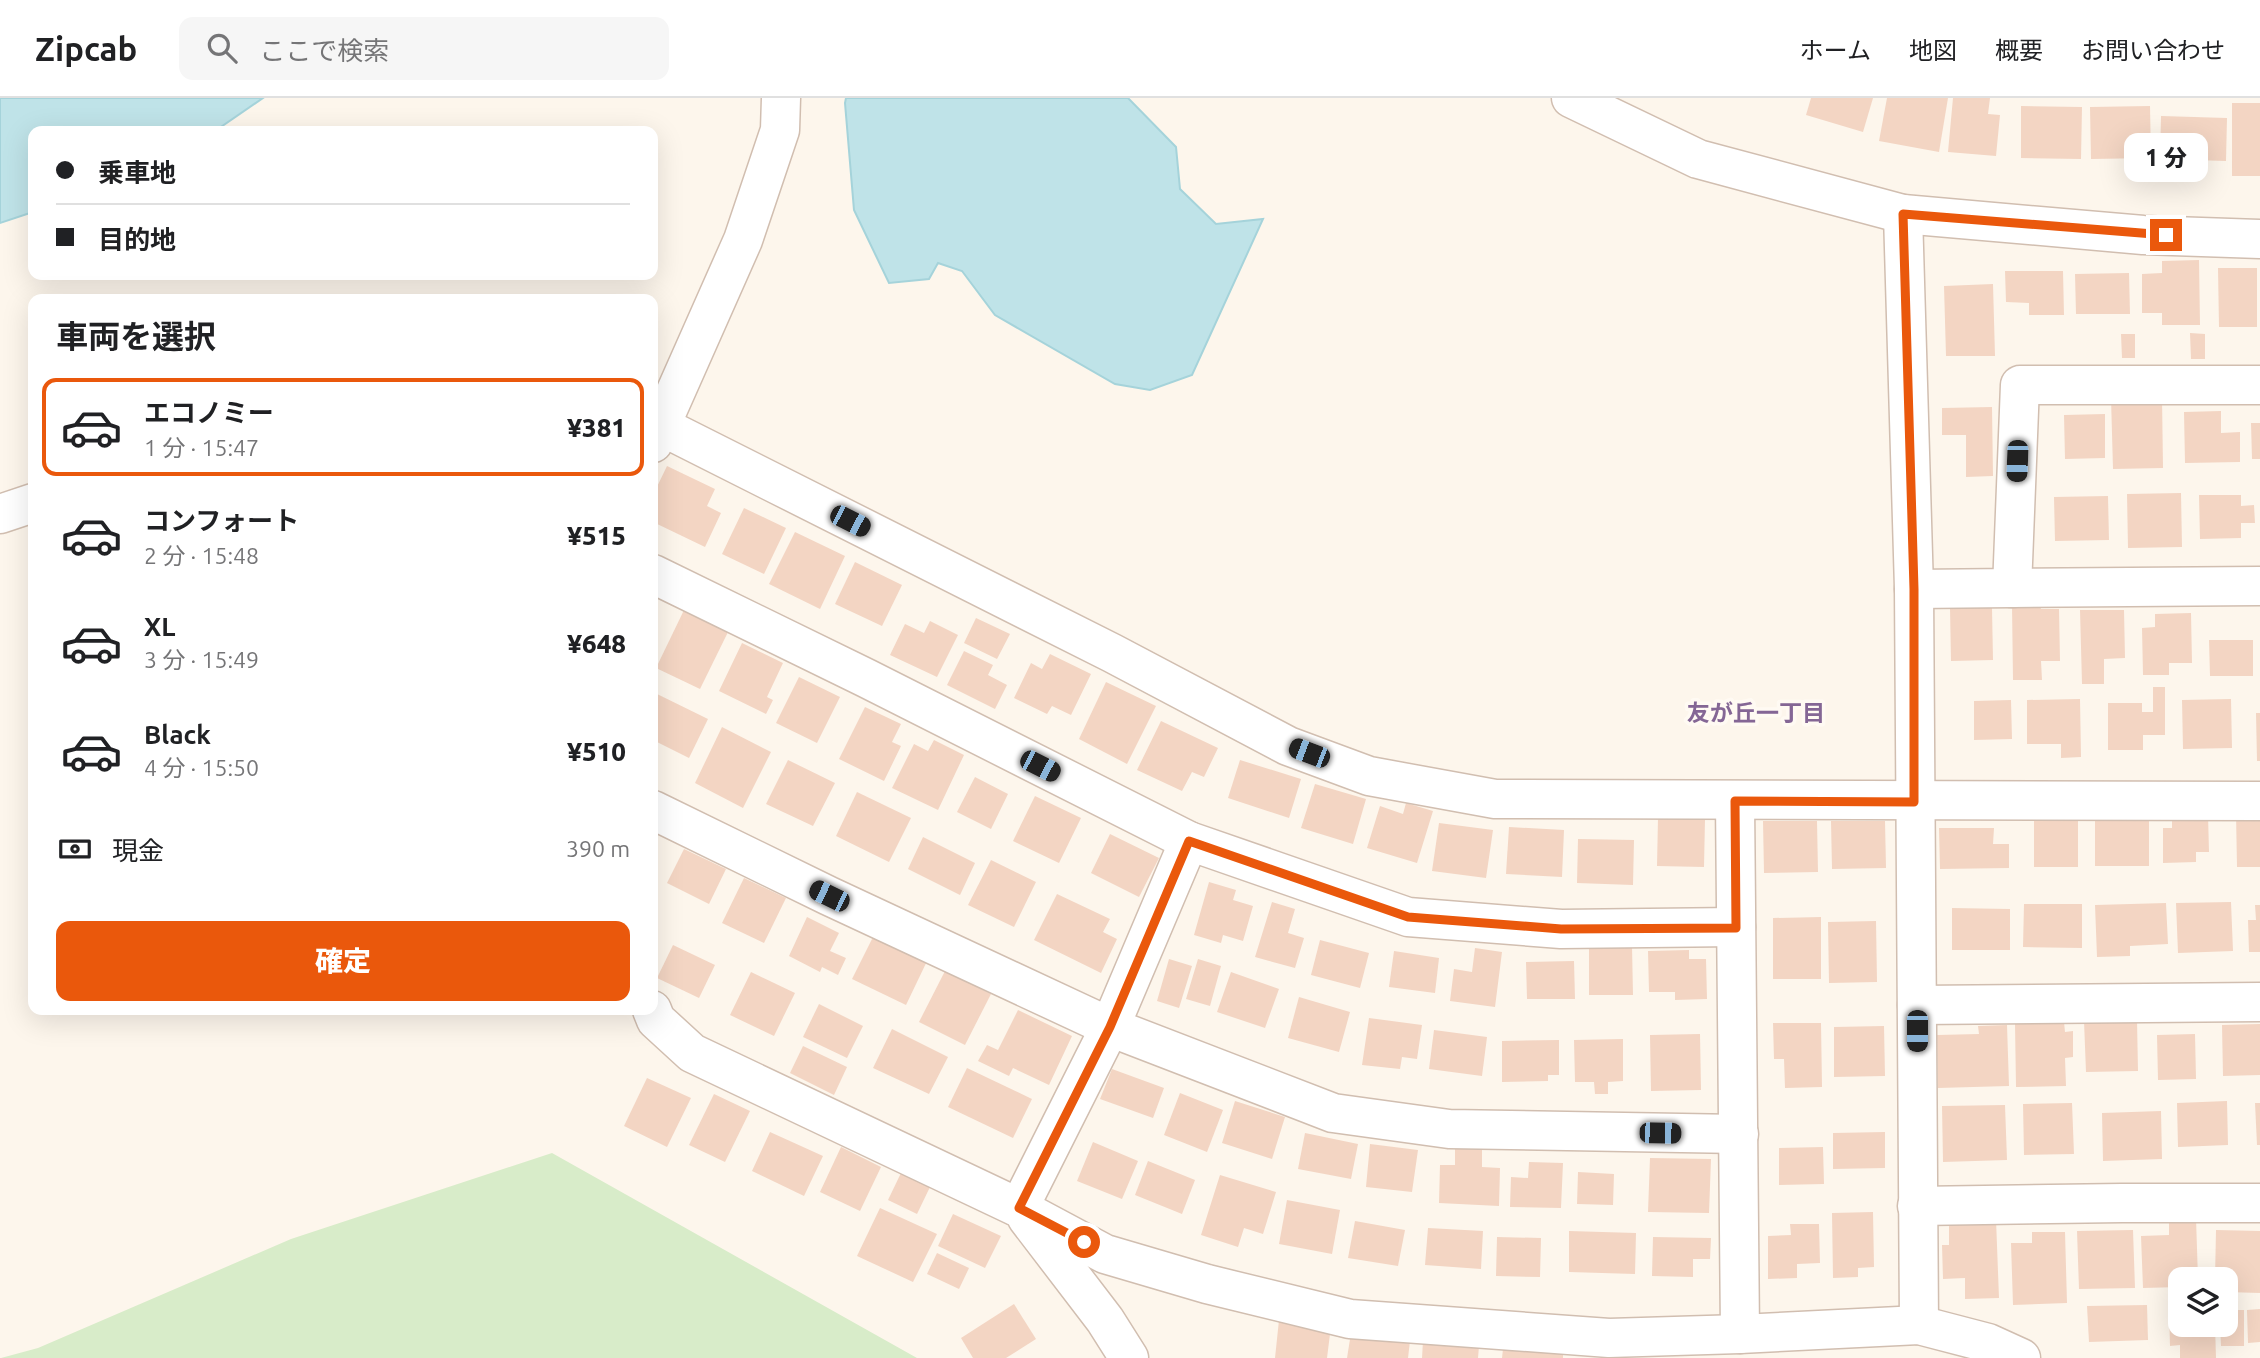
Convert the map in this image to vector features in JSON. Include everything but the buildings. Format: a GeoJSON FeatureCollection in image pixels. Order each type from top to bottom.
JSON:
{"type":"FeatureCollection","features":[{"type":"Feature","properties":{"kind":"street"},"geometry":{"type":"LineString","coordinates":[[658,424],[743,240],[780,130],[781,98]]}},
{"type":"Feature","properties":{"kind":"street"},"geometry":{"type":"LineString","coordinates":[[1572,98],[1698,159],[1903,214],[2143,235],[2260,239]]}},
{"type":"Feature","properties":{"kind":"street"},"geometry":{"type":"LineString","coordinates":[[1903,214],[1914,589],[1919,1325]]}},
{"type":"Feature","properties":{"kind":"street"},"geometry":{"type":"LineString","coordinates":[[2012,588],[2020,385],[2260,385]]}},
{"type":"Feature","properties":{"kind":"street"},"geometry":{"type":"LineString","coordinates":[[658,431],[1100,647],[1289,746],[1369,776],[1495,799],[2260,801]]}},
{"type":"Feature","properties":{"kind":"street"},"geometry":{"type":"LineString","coordinates":[[0,514],[28,505]]}},
{"type":"Feature","properties":{"kind":"street"},"geometry":{"type":"LineString","coordinates":[[658,576],[891,690],[1189,841],[1408,917],[1561,929],[1736,928]]}},
{"type":"Feature","properties":{"kind":"street"},"geometry":{"type":"LineString","coordinates":[[1914,589],[2260,586]]}},
{"type":"Feature","properties":{"kind":"street"},"geometry":{"type":"LineString","coordinates":[[1735,801],[1740,1334]]}},
{"type":"Feature","properties":{"kind":"street"},"geometry":{"type":"LineString","coordinates":[[658,812],[829,896],[1110,1027],[1333,1113],[1450,1129],[1739,1134]]}},
{"type":"Feature","properties":{"kind":"street"},"geometry":{"type":"LineString","coordinates":[[1019,1208],[1110,1027],[1189,841]]}},
{"type":"Feature","properties":{"kind":"street"},"geometry":{"type":"LineString","coordinates":[[1917,1005],[2260,1002]]}},
{"type":"Feature","properties":{"kind":"street"},"geometry":{"type":"LineString","coordinates":[[654,1015],[656,1020],[692,1053],[1019,1208],[1105,1254],[1208,1284],[1350,1319],[1609,1338],[1919,1325],[1987,1343],[2021,1358]]}},
{"type":"Feature","properties":{"kind":"street"},"geometry":{"type":"LineString","coordinates":[[1917,1206],[2260,1203]]}},
{"type":"Feature","properties":{"kind":"street"},"geometry":{"type":"LineString","coordinates":[[1019,1208],[1105,1320],[1129,1358]]}},
{"type":"Feature","properties":{"kind":"green space"},"geometry":{"type":"Polygon","coordinates":[[[552,1153],[917,1358],[1,1358],[38,1348],[291,1239],[552,1153]]]}},
{"type":"Feature","properties":{"kind":"water"},"geometry":{"type":"Polygon","coordinates":[[[0,98],[263,98],[222,126],[28,126],[28,214],[0,223],[0,98]]]}},
{"type":"Feature","properties":{"kind":"water"},"geometry":{"type":"Polygon","coordinates":[[[846,98],[1128,98],[1176,147],[1180,189],[1216,224],[1263,219],[1192,375],[1150,390],[1115,384],[995,315],[962,271],[938,263],[929,279],[889,283],[854,210],[846,98]]]}},
{"type":"Feature","properties":{"kind":"district","name":"友が丘一丁目"},"geometry":{"type":"Point","coordinates":[1756,712]}},
{"type":"Feature","properties":{"kind":"route"},"geometry":{"type":"LineString","coordinates":[[1084,1242],[1019,1208],[1110,1027],[1189,841],[1408,917],[1561,929],[1736,928],[1735,801],[1914,802],[1914,589],[1903,214],[2166,235]]}}]}
